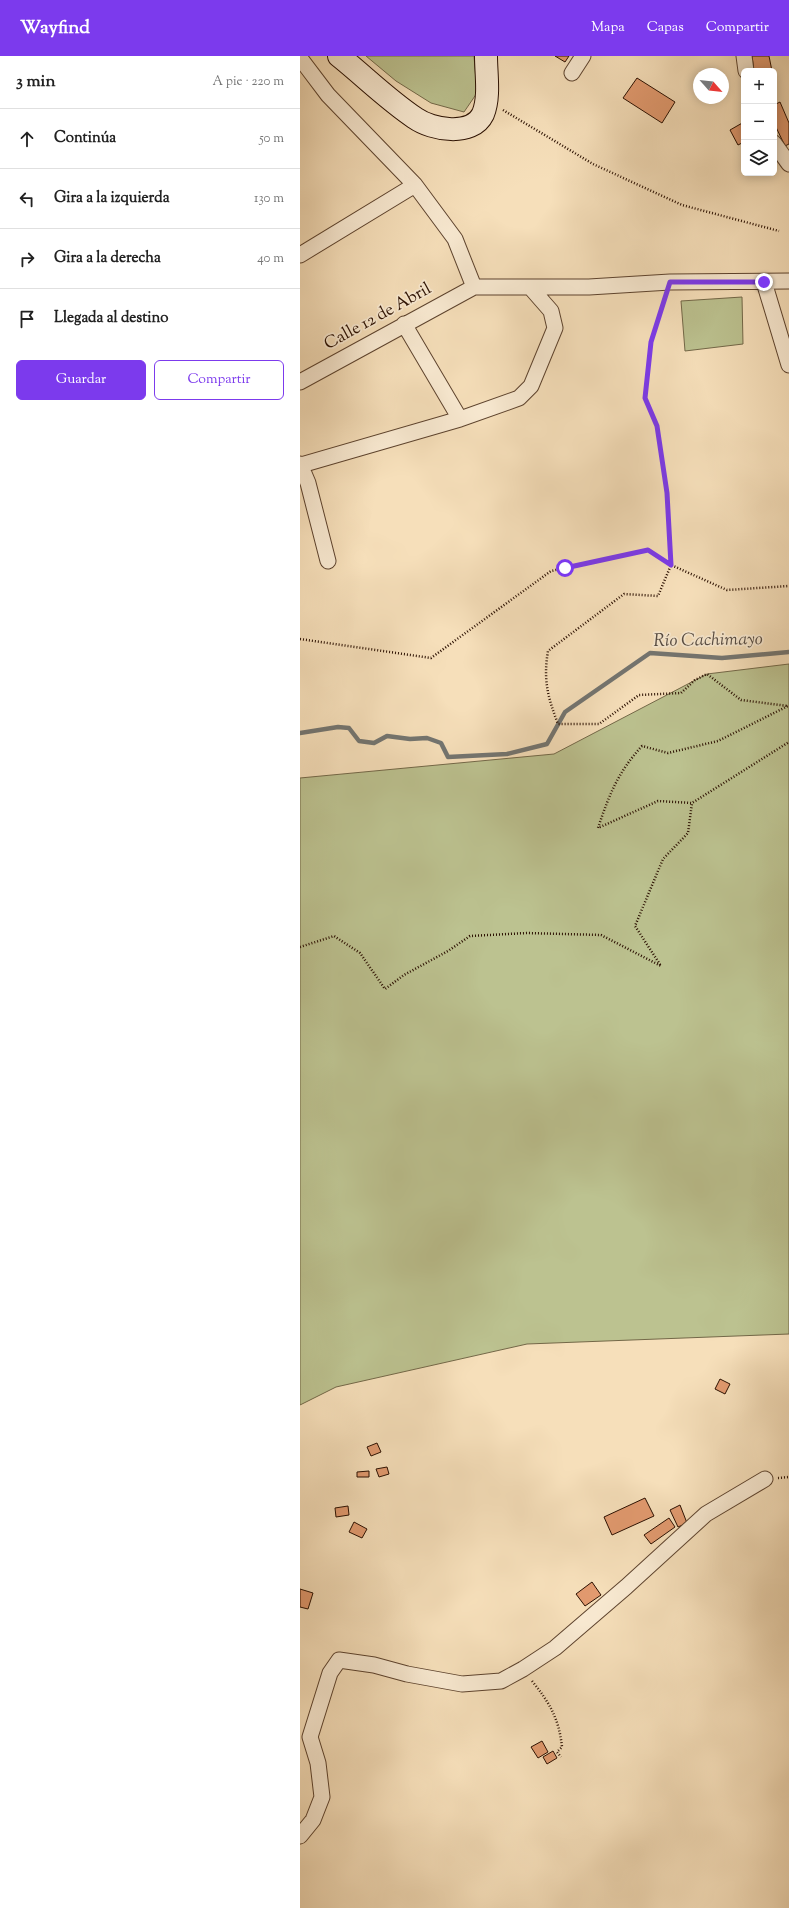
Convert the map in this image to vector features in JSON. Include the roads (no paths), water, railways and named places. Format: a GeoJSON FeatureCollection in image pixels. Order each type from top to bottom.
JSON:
{"type":"FeatureCollection","features":[{"type":"Feature","properties":{"kind":"street"},"geometry":{"type":"LineString","coordinates":[[339,56],[416,119],[446,130],[470,127],[482,115],[486,101],[486,56]]}},
{"type":"Feature","properties":{"kind":"street"},"geometry":{"type":"LineString","coordinates":[[572,73],[583,56]]}},
{"type":"Feature","properties":{"kind":"street"},"geometry":{"type":"LineString","coordinates":[[744,56],[746,68]]}},
{"type":"Feature","properties":{"kind":"street"},"geometry":{"type":"LineString","coordinates":[[300,58],[328,95],[415,185],[455,239],[474,286],[589,287],[670,282],[789,281]]}},
{"type":"Feature","properties":{"kind":"street"},"geometry":{"type":"LineString","coordinates":[[777,147],[789,164]]}},
{"type":"Feature","properties":{"kind":"street"},"geometry":{"type":"LineString","coordinates":[[300,255],[415,185]]}},
{"type":"Feature","properties":{"kind":"street"},"geometry":{"type":"LineString","coordinates":[[764,282],[789,365]]}},
{"type":"Feature","properties":{"kind":"street","name":"Calle 12 de Abril"},"geometry":{"type":"LineString","coordinates":[[300,382],[474,286]]}},
{"type":"Feature","properties":{"kind":"street"},"geometry":{"type":"LineString","coordinates":[[328,561],[308,483],[300,465],[460,419],[519,398],[531,386],[555,328],[551,311],[530,287]]}},
{"type":"Feature","properties":{"kind":"street"},"geometry":{"type":"LineString","coordinates":[[404,324],[460,419]]}},
{"type":"Feature","properties":{"kind":"street"},"geometry":{"type":"LineString","coordinates":[[300,1836],[313,1820],[322,1797],[318,1764],[310,1736],[330,1673],[339,1660],[374,1665],[407,1674],[462,1684],[501,1682],[561,1643],[626,1587],[706,1514],[765,1479]]}},
{"type":"Feature","properties":{"kind":"waterway","name":"Río Cachimayo"},"geometry":{"type":"LineString","coordinates":[[300,733],[338,727],[349,728],[359,741],[374,743],[387,736],[410,739],[427,738],[441,743],[448,757],[507,754],[547,744],[565,712],[650,653],[722,658],[789,652]]}}]}
